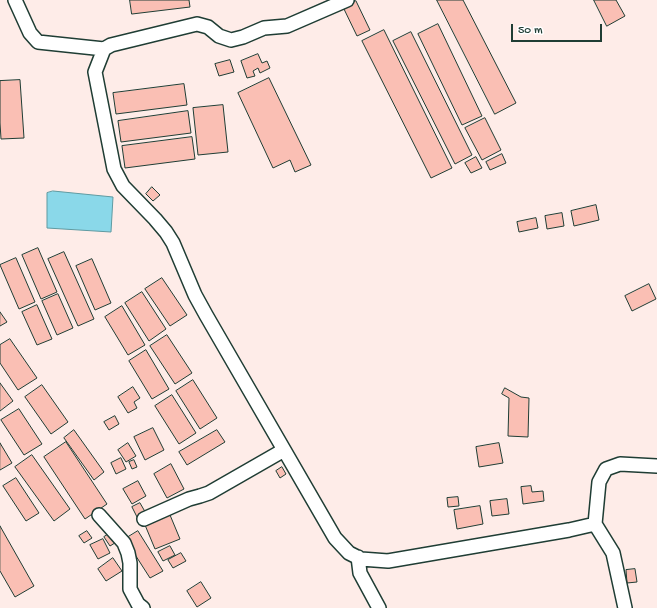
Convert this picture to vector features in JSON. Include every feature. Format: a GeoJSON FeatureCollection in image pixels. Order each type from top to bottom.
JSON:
{"type":"FeatureCollection","features":[{"type":"Feature","properties":{"kind":"street"},"geometry":{"type":"LineString","coordinates":[[15,0],[30,33],[38,42],[104,49],[111,45],[197,24],[208,27],[219,36],[231,40],[243,37],[264,28],[287,26],[347,0]]}},
{"type":"Feature","properties":{"kind":"street"},"geometry":{"type":"LineString","coordinates":[[104,49],[95,72],[114,169],[123,186],[155,219],[173,243],[195,295],[335,538],[349,553],[361,559],[388,561],[570,530],[595,524]]}},
{"type":"Feature","properties":{"kind":"street"},"geometry":{"type":"LineString","coordinates":[[144,519],[189,498],[200,496],[209,492],[284,450]]}},
{"type":"Feature","properties":{"kind":"street"},"geometry":{"type":"LineString","coordinates":[[625,608],[614,553],[595,524],[599,482],[606,469],[620,464],[657,466]]}},
{"type":"Feature","properties":{"kind":"street"},"geometry":{"type":"LineString","coordinates":[[100,515],[124,543],[130,563],[130,589],[138,604],[143,608]]}},
{"type":"Feature","properties":{"kind":"street"},"geometry":{"type":"LineString","coordinates":[[358,557],[360,573],[379,608]]}},
{"type":"Feature","properties":{"kind":"water"},"geometry":{"type":"Polygon","coordinates":[[[53,191],[113,197],[111,232],[47,228],[47,193],[53,191]]]}},
{"type":"Feature","properties":{"kind":"building"},"geometry":{"type":"Polygon","coordinates":[[[130,0],[189,0],[190,7],[132,14],[130,0]]]}},
{"type":"Feature","properties":{"kind":"building"},"geometry":{"type":"Polygon","coordinates":[[[437,0],[463,0],[516,103],[495,114],[437,0]]]}},
{"type":"Feature","properties":{"kind":"building"},"geometry":{"type":"Polygon","coordinates":[[[594,0],[616,0],[625,16],[607,26],[594,0]]]}},
{"type":"Feature","properties":{"kind":"building"},"geometry":{"type":"Polygon","coordinates":[[[356,1],[370,30],[357,36],[343,7],[356,1]]]}},
{"type":"Feature","properties":{"kind":"building"},"geometry":{"type":"Polygon","coordinates":[[[438,24],[482,116],[462,125],[418,34],[438,24]]]}},
{"type":"Feature","properties":{"kind":"building"},"geometry":{"type":"Polygon","coordinates":[[[384,30],[452,168],[431,178],[362,41],[384,30]]]}},
{"type":"Feature","properties":{"kind":"building"},"geometry":{"type":"Polygon","coordinates":[[[411,32],[472,155],[455,164],[393,41],[411,32]]]}},
{"type":"Feature","properties":{"kind":"building"},"geometry":{"type":"Polygon","coordinates":[[[258,54],[262,63],[267,61],[270,68],[260,73],[258,68],[253,71],[255,76],[247,78],[241,61],[258,54]]]}},
{"type":"Feature","properties":{"kind":"building"},"geometry":{"type":"Polygon","coordinates":[[[230,60],[234,72],[219,76],[215,64],[230,60]]]}},
{"type":"Feature","properties":{"kind":"building"},"geometry":{"type":"Polygon","coordinates":[[[269,78],[311,165],[295,172],[290,160],[273,168],[238,93],[269,78]]]}},
{"type":"Feature","properties":{"kind":"building"},"geometry":{"type":"Polygon","coordinates":[[[20,80],[24,138],[1,139],[0,81],[20,80]]]}},
{"type":"Feature","properties":{"kind":"building"},"geometry":{"type":"Polygon","coordinates":[[[184,84],[187,105],[116,114],[113,93],[184,84]]]}},
{"type":"Feature","properties":{"kind":"building"},"geometry":{"type":"Polygon","coordinates":[[[223,105],[228,152],[198,155],[193,108],[223,105]]]}},
{"type":"Feature","properties":{"kind":"building"},"geometry":{"type":"Polygon","coordinates":[[[188,111],[191,133],[121,142],[118,121],[188,111]]]}},
{"type":"Feature","properties":{"kind":"building"},"geometry":{"type":"Polygon","coordinates":[[[485,118],[501,150],[482,160],[465,128],[485,118]]]}},
{"type":"Feature","properties":{"kind":"building"},"geometry":{"type":"Polygon","coordinates":[[[192,137],[195,159],[125,168],[122,146],[192,137]]]}},
{"type":"Feature","properties":{"kind":"building"},"geometry":{"type":"Polygon","coordinates":[[[502,154],[506,163],[490,170],[486,162],[502,154]]]}},
{"type":"Feature","properties":{"kind":"building"},"geometry":{"type":"Polygon","coordinates":[[[476,157],[482,168],[471,173],[465,163],[476,157]]]}},
{"type":"Feature","properties":{"kind":"building"},"geometry":{"type":"Polygon","coordinates":[[[152,187],[160,195],[153,201],[146,194],[152,187]]]}},
{"type":"Feature","properties":{"kind":"building"},"geometry":{"type":"Polygon","coordinates":[[[596,205],[599,220],[574,226],[571,211],[596,205]]]}},
{"type":"Feature","properties":{"kind":"building"},"geometry":{"type":"Polygon","coordinates":[[[562,213],[564,226],[547,229],[545,216],[562,213]]]}},
{"type":"Feature","properties":{"kind":"building"},"geometry":{"type":"Polygon","coordinates":[[[536,218],[538,228],[519,232],[517,222],[536,218]]]}},
{"type":"Feature","properties":{"kind":"building"},"geometry":{"type":"Polygon","coordinates":[[[38,248],[57,292],[41,299],[22,255],[38,248]]]}},
{"type":"Feature","properties":{"kind":"building"},"geometry":{"type":"Polygon","coordinates":[[[64,252],[94,319],[78,326],[48,259],[64,252]]]}},
{"type":"Feature","properties":{"kind":"building"},"geometry":{"type":"Polygon","coordinates":[[[16,258],[35,302],[19,309],[0,265],[16,258]]]}},
{"type":"Feature","properties":{"kind":"building"},"geometry":{"type":"Polygon","coordinates":[[[92,259],[111,303],[95,310],[76,266],[92,259]]]}},
{"type":"Feature","properties":{"kind":"building"},"geometry":{"type":"Polygon","coordinates":[[[162,278],[187,315],[170,326],[145,289],[162,278]]]}},
{"type":"Feature","properties":{"kind":"building"},"geometry":{"type":"Polygon","coordinates":[[[649,284],[656,299],[632,311],[625,296],[649,284]]]}},
{"type":"Feature","properties":{"kind":"building"},"geometry":{"type":"Polygon","coordinates":[[[142,292],[166,329],[149,341],[125,303],[142,292]]]}},
{"type":"Feature","properties":{"kind":"building"},"geometry":{"type":"Polygon","coordinates":[[[58,294],[73,328],[57,335],[42,301],[58,294]]]}},
{"type":"Feature","properties":{"kind":"building"},"geometry":{"type":"Polygon","coordinates":[[[37,305],[52,339],[37,345],[22,312],[37,305]]]}},
{"type":"Feature","properties":{"kind":"building"},"geometry":{"type":"Polygon","coordinates":[[[122,306],[145,345],[128,355],[105,317],[122,306]]]}},
{"type":"Feature","properties":{"kind":"building"},"geometry":{"type":"Polygon","coordinates":[[[0,312],[7,322],[0,326],[0,312]]]}},
{"type":"Feature","properties":{"kind":"building"},"geometry":{"type":"Polygon","coordinates":[[[167,335],[192,373],[175,384],[150,346],[167,335]]]}},
{"type":"Feature","properties":{"kind":"building"},"geometry":{"type":"Polygon","coordinates":[[[10,339],[37,378],[18,390],[0,363],[0,345],[10,339]]]}},
{"type":"Feature","properties":{"kind":"building"},"geometry":{"type":"Polygon","coordinates":[[[146,350],[169,389],[152,399],[129,361],[146,350]]]}},
{"type":"Feature","properties":{"kind":"building"},"geometry":{"type":"Polygon","coordinates":[[[193,380],[217,418],[200,429],[176,391],[193,380]]]}},
{"type":"Feature","properties":{"kind":"building"},"geometry":{"type":"Polygon","coordinates":[[[0,383],[13,401],[0,411],[0,383]]]}},
{"type":"Feature","properties":{"kind":"building"},"geometry":{"type":"Polygon","coordinates":[[[42,385],[68,422],[51,434],[25,397],[42,385]]]}},
{"type":"Feature","properties":{"kind":"building"},"geometry":{"type":"Polygon","coordinates":[[[133,387],[140,398],[134,402],[137,408],[128,413],[118,397],[133,387]]]}},
{"type":"Feature","properties":{"kind":"building"},"geometry":{"type":"Polygon","coordinates":[[[505,388],[521,397],[529,398],[528,437],[508,436],[509,398],[502,394],[505,388]]]}},
{"type":"Feature","properties":{"kind":"building"},"geometry":{"type":"Polygon","coordinates":[[[172,395],[196,433],[179,444],[155,406],[172,395]]]}},
{"type":"Feature","properties":{"kind":"building"},"geometry":{"type":"Polygon","coordinates":[[[19,409],[42,444],[24,455],[1,420],[19,409]]]}},
{"type":"Feature","properties":{"kind":"building"},"geometry":{"type":"Polygon","coordinates":[[[115,416],[119,424],[109,430],[104,422],[115,416]]]}},
{"type":"Feature","properties":{"kind":"building"},"geometry":{"type":"Polygon","coordinates":[[[153,428],[164,450],[145,460],[134,437],[153,428]]]}},
{"type":"Feature","properties":{"kind":"building"},"geometry":{"type":"Polygon","coordinates":[[[74,430],[104,472],[94,480],[64,438],[74,430]]]}},
{"type":"Feature","properties":{"kind":"building"},"geometry":{"type":"Polygon","coordinates":[[[217,430],[225,442],[187,465],[179,452],[217,430]]]}},
{"type":"Feature","properties":{"kind":"building"},"geometry":{"type":"Polygon","coordinates":[[[66,442],[107,504],[85,519],[44,457],[66,442]]]}},
{"type":"Feature","properties":{"kind":"building"},"geometry":{"type":"Polygon","coordinates":[[[0,443],[12,463],[0,470],[0,443]]]}},
{"type":"Feature","properties":{"kind":"building"},"geometry":{"type":"Polygon","coordinates":[[[128,443],[136,456],[126,462],[118,450],[128,443]]]}},
{"type":"Feature","properties":{"kind":"building"},"geometry":{"type":"Polygon","coordinates":[[[499,443],[503,463],[479,467],[476,447],[499,443]]]}},
{"type":"Feature","properties":{"kind":"building"},"geometry":{"type":"Polygon","coordinates":[[[32,455],[70,509],[54,521],[15,467],[32,455]]]}},
{"type":"Feature","properties":{"kind":"building"},"geometry":{"type":"Polygon","coordinates":[[[121,458],[126,469],[116,474],[111,463],[121,458]]]}},
{"type":"Feature","properties":{"kind":"building"},"geometry":{"type":"Polygon","coordinates":[[[134,460],[137,467],[132,469],[129,462],[134,460]]]}},
{"type":"Feature","properties":{"kind":"building"},"geometry":{"type":"Polygon","coordinates":[[[171,464],[184,489],[167,498],[154,474],[171,464]]]}},
{"type":"Feature","properties":{"kind":"building"},"geometry":{"type":"Polygon","coordinates":[[[282,467],[286,474],[280,478],[276,471],[282,467]]]}},
{"type":"Feature","properties":{"kind":"building"},"geometry":{"type":"Polygon","coordinates":[[[16,478],[39,513],[26,521],[3,486],[16,478]]]}},
{"type":"Feature","properties":{"kind":"building"},"geometry":{"type":"Polygon","coordinates":[[[138,481],[146,496],[132,504],[123,489],[138,481]]]}},
{"type":"Feature","properties":{"kind":"building"},"geometry":{"type":"Polygon","coordinates":[[[531,486],[532,492],[543,491],[544,501],[523,504],[521,487],[531,486]]]}},
{"type":"Feature","properties":{"kind":"building"},"geometry":{"type":"Polygon","coordinates":[[[458,497],[459,506],[448,507],[447,498],[458,497]]]}},
{"type":"Feature","properties":{"kind":"building"},"geometry":{"type":"Polygon","coordinates":[[[507,499],[509,514],[492,516],[490,501],[507,499]]]}},
{"type":"Feature","properties":{"kind":"building"},"geometry":{"type":"Polygon","coordinates":[[[140,503],[147,515],[138,519],[132,507],[140,503]]]}},
{"type":"Feature","properties":{"kind":"building"},"geometry":{"type":"Polygon","coordinates":[[[480,506],[483,524],[457,529],[454,510],[480,506]]]}},
{"type":"Feature","properties":{"kind":"building"},"geometry":{"type":"Polygon","coordinates":[[[170,515],[180,539],[155,549],[145,525],[170,515]]]}},
{"type":"Feature","properties":{"kind":"building"},"geometry":{"type":"Polygon","coordinates":[[[0,526],[34,586],[15,597],[0,571],[0,526]]]}},
{"type":"Feature","properties":{"kind":"building"},"geometry":{"type":"Polygon","coordinates":[[[87,531],[92,538],[84,543],[79,536],[87,531]]]}},
{"type":"Feature","properties":{"kind":"building"},"geometry":{"type":"Polygon","coordinates":[[[138,531],[163,571],[150,578],[125,539],[138,531]]]}},
{"type":"Feature","properties":{"kind":"building"},"geometry":{"type":"Polygon","coordinates":[[[112,532],[118,541],[110,546],[104,537],[112,532]]]}},
{"type":"Feature","properties":{"kind":"building"},"geometry":{"type":"Polygon","coordinates":[[[103,539],[110,553],[98,559],[90,545],[103,539]]]}},
{"type":"Feature","properties":{"kind":"building"},"geometry":{"type":"Polygon","coordinates":[[[170,546],[175,555],[163,561],[158,552],[170,546]]]}},
{"type":"Feature","properties":{"kind":"building"},"geometry":{"type":"Polygon","coordinates":[[[181,553],[186,561],[173,568],[168,560],[181,553]]]}},
{"type":"Feature","properties":{"kind":"building"},"geometry":{"type":"Polygon","coordinates":[[[113,558],[122,571],[106,581],[98,569],[113,558]]]}},
{"type":"Feature","properties":{"kind":"building"},"geometry":{"type":"Polygon","coordinates":[[[635,569],[637,582],[627,583],[626,570],[635,569]]]}},
{"type":"Feature","properties":{"kind":"building"},"geometry":{"type":"Polygon","coordinates":[[[201,582],[211,598],[197,607],[187,591],[201,582]]]}}]}
